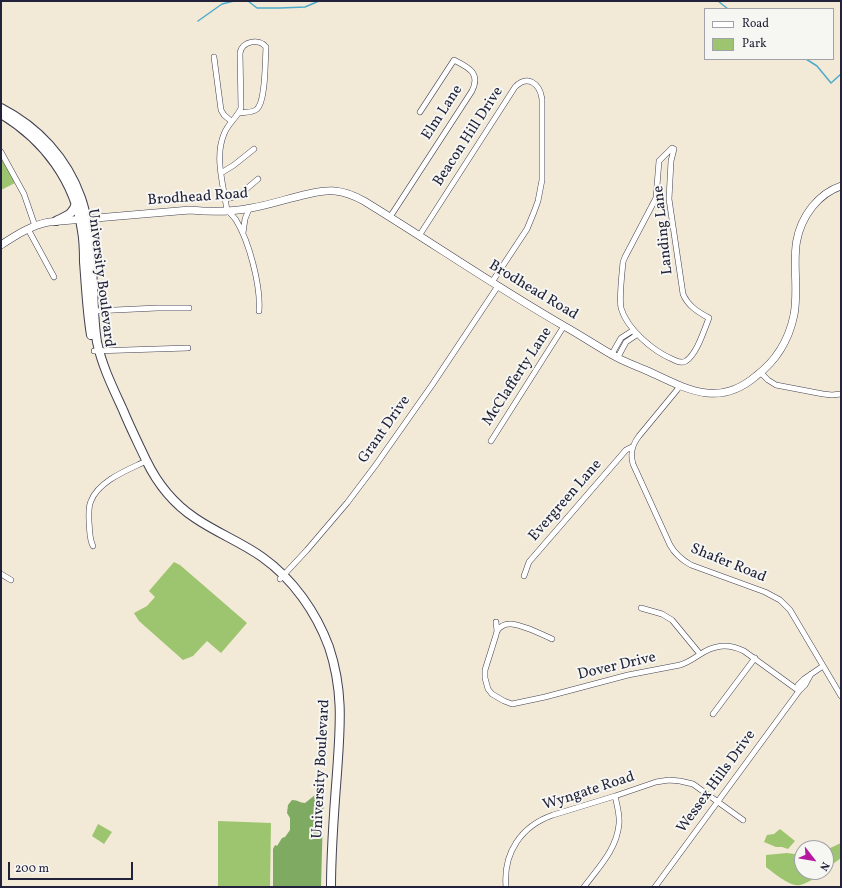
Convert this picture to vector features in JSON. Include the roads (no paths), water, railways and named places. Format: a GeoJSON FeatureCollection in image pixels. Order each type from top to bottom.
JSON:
{"type":"FeatureCollection","features":[{"type":"Feature","properties":{"kind":"main road","name":"University Boulevard"},"geometry":{"type":"LineString","coordinates":[[1,108],[31,127],[44,138],[67,168],[77,187],[81,198],[83,220],[82,232],[88,314],[103,377],[148,475],[160,492],[178,511],[200,527],[258,560],[282,577],[301,595],[319,624],[331,654],[340,699],[331,887]]}},
{"type":"Feature","properties":{"kind":"main road","name":"University Boulevard"},"geometry":{"type":"LineString","coordinates":[[1,114],[33,137],[46,151],[59,169],[76,203],[90,239],[97,351],[112,387],[157,479],[181,507],[195,518],[269,562],[296,596],[313,623],[323,645],[333,684],[336,719],[327,837],[326,887]]}},
{"type":"Feature","properties":{"kind":"main road","name":"Brodhead Road"},"geometry":{"type":"LineString","coordinates":[[1,244],[32,227],[43,223],[56,221],[83,220],[190,210],[227,211],[248,208],[316,192],[335,191],[345,193],[355,196],[390,217],[495,284],[615,356],[695,391],[723,393],[737,389],[761,373],[777,355],[786,340],[792,324],[796,301],[796,247],[802,222],[819,199],[830,190],[841,186]]}},
{"type":"Feature","properties":{"kind":"main road"},"geometry":{"type":"LineString","coordinates":[[56,221],[71,213],[74,210],[76,203]]}},
{"type":"Feature","properties":{"kind":"street"},"geometry":{"type":"LineString","coordinates":[[239,113],[255,111],[261,104],[264,86],[266,47],[260,43],[249,42],[244,45],[240,51],[241,106],[239,113],[228,125],[223,135],[220,155],[221,173],[227,211],[236,220],[243,234],[252,260],[256,274],[259,296],[259,311]]}},
{"type":"Feature","properties":{"kind":"street"},"geometry":{"type":"LineString","coordinates":[[214,57],[221,110],[231,121]]}},
{"type":"Feature","properties":{"kind":"street","name":"Elm Lane"},"geometry":{"type":"LineString","coordinates":[[390,217],[472,91],[475,84],[475,78],[471,70],[454,60],[420,112]]}},
{"type":"Feature","properties":{"kind":"street","name":"Beacon Hill Drive"},"geometry":{"type":"LineString","coordinates":[[419,236],[515,87],[518,84],[528,81],[535,84],[540,90],[542,99],[542,180],[538,200],[527,229],[495,284]]}},
{"type":"Feature","properties":{"kind":"street"},"geometry":{"type":"LineString","coordinates":[[221,173],[234,165],[254,148]]}},
{"type":"Feature","properties":{"kind":"street","name":"Landing Lane"},"geometry":{"type":"LineString","coordinates":[[672,148],[674,149],[671,161],[669,199],[683,294],[687,302],[693,308],[709,318],[693,355],[685,362],[670,358],[655,350],[635,332],[621,308],[623,262],[656,198],[659,161],[672,148]]}},
{"type":"Feature","properties":{"kind":"street"},"geometry":{"type":"LineString","coordinates":[[1,152],[24,194],[32,227],[54,277]]}},
{"type":"Feature","properties":{"kind":"street"},"geometry":{"type":"LineString","coordinates":[[225,199],[238,196],[258,179]]}},
{"type":"Feature","properties":{"kind":"street"},"geometry":{"type":"LineString","coordinates":[[243,234],[248,208]]}},
{"type":"Feature","properties":{"kind":"street","name":"Grant Drive"},"geometry":{"type":"LineString","coordinates":[[282,577],[347,503],[375,466],[432,385],[495,284]]}},
{"type":"Feature","properties":{"kind":"street"},"geometry":{"type":"LineString","coordinates":[[94,311],[189,308]]}},
{"type":"Feature","properties":{"kind":"street","name":"McClafferty Lane"},"geometry":{"type":"LineString","coordinates":[[491,440],[564,326]]}},
{"type":"Feature","properties":{"kind":"street"},"geometry":{"type":"LineString","coordinates":[[615,356],[619,356],[626,342],[635,336],[635,332]]}},
{"type":"Feature","properties":{"kind":"street"},"geometry":{"type":"LineString","coordinates":[[97,351],[188,348]]}},
{"type":"Feature","properties":{"kind":"street"},"geometry":{"type":"LineString","coordinates":[[761,373],[776,385],[823,394],[841,394]]}},
{"type":"Feature","properties":{"kind":"street"},"geometry":{"type":"LineString","coordinates":[[632,447],[680,385]]}},
{"type":"Feature","properties":{"kind":"street","name":"Evergreen Lane"},"geometry":{"type":"LineString","coordinates":[[524,576],[530,562],[626,450],[632,447]]}},
{"type":"Feature","properties":{"kind":"street","name":"Shafer Road"},"geometry":{"type":"LineString","coordinates":[[632,447],[631,454],[634,464],[664,533],[674,552],[683,560],[694,566],[765,592],[780,600],[787,606],[841,696]]}},
{"type":"Feature","properties":{"kind":"street"},"geometry":{"type":"LineString","coordinates":[[93,546],[90,540],[89,513],[90,502],[95,492],[106,482],[142,463]]}},
{"type":"Feature","properties":{"kind":"street"},"geometry":{"type":"LineString","coordinates":[[1,574],[11,580]]}},
{"type":"Feature","properties":{"kind":"street"},"geometry":{"type":"LineString","coordinates":[[640,608],[662,614],[672,620],[700,654]]}},
{"type":"Feature","properties":{"kind":"street"},"geometry":{"type":"LineString","coordinates":[[496,622],[497,631]]}},
{"type":"Feature","properties":{"kind":"street"},"geometry":{"type":"LineString","coordinates":[[497,631],[502,625],[516,624],[552,639]]}},
{"type":"Feature","properties":{"kind":"street","name":"Dover Drive"},"geometry":{"type":"LineString","coordinates":[[497,631],[485,670],[485,678],[488,690],[492,694],[512,704],[545,697],[628,674],[680,665],[712,648],[726,646],[740,649],[755,658],[795,685],[799,691]]}},
{"type":"Feature","properties":{"kind":"street"},"geometry":{"type":"LineString","coordinates":[[714,714],[755,658]]}},
{"type":"Feature","properties":{"kind":"street","name":"Wessex Hills Drive"},"geometry":{"type":"LineString","coordinates":[[795,685],[823,666]]}},
{"type":"Feature","properties":{"kind":"street","name":"Wessex Hills Drive"},"geometry":{"type":"LineString","coordinates":[[655,887],[799,691],[805,685],[811,674]]}},
{"type":"Feature","properties":{"kind":"street","name":"Wyngate Road"},"geometry":{"type":"LineString","coordinates":[[506,887],[505,875],[513,848],[526,831],[533,825],[547,817],[656,782],[669,780],[693,784],[743,820]]}},
{"type":"Feature","properties":{"kind":"street"},"geometry":{"type":"LineString","coordinates":[[584,887],[610,851],[617,834],[619,824],[615,796]]}},
{"type":"Feature","properties":{"kind":"waterway"},"geometry":{"type":"LineString","coordinates":[[198,21],[222,4],[234,1]]}},
{"type":"Feature","properties":{"kind":"waterway"},"geometry":{"type":"LineString","coordinates":[[248,1],[257,8],[305,7],[319,1]]}},
{"type":"Feature","properties":{"kind":"waterway"},"geometry":{"type":"LineString","coordinates":[[718,1],[727,8]]}},
{"type":"Feature","properties":{"kind":"waterway"},"geometry":{"type":"LineString","coordinates":[[808,60],[817,66],[831,83],[841,74]]}}]}
